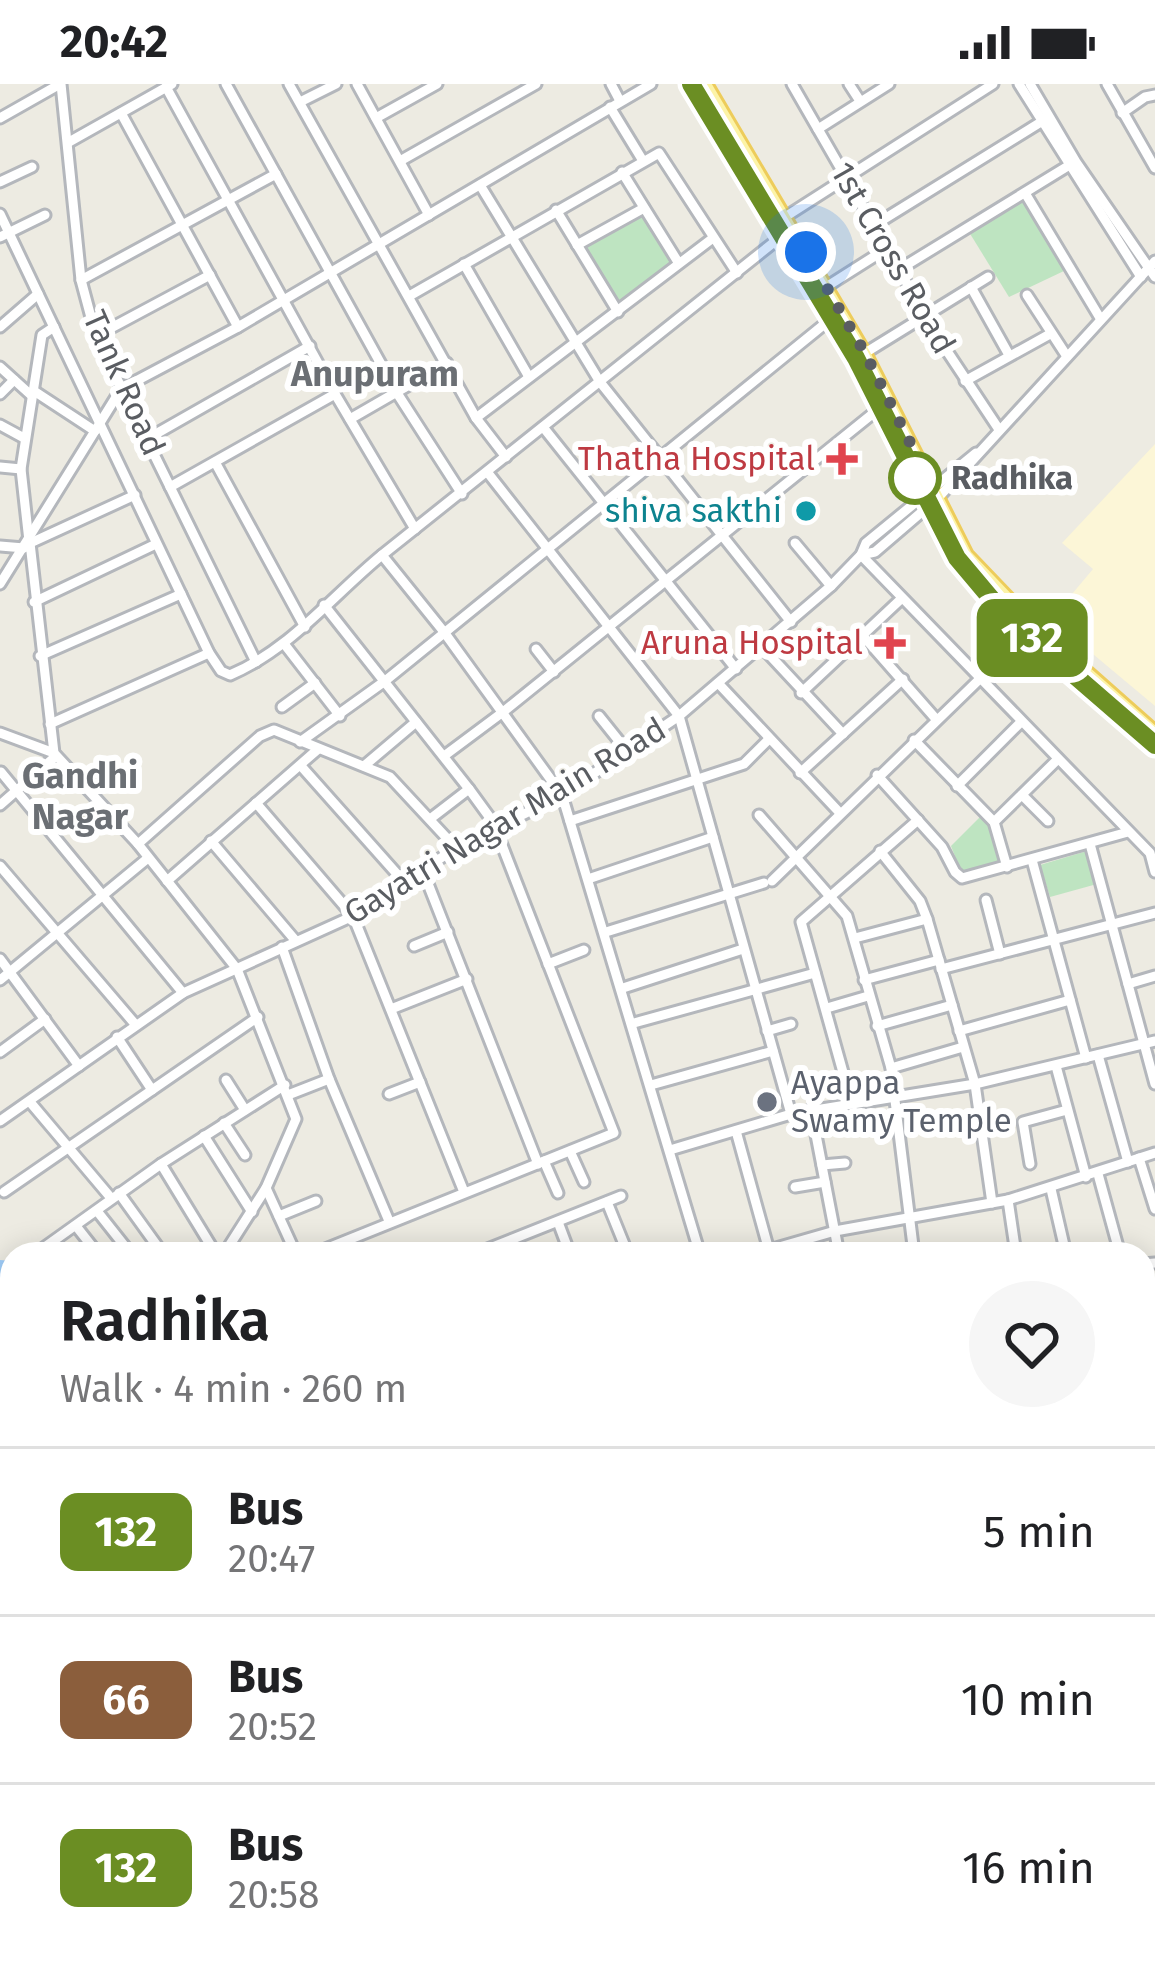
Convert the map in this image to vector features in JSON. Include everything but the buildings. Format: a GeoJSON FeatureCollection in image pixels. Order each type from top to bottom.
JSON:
{"type":"FeatureCollection","features":[{"type":"Feature","properties":{"kind":"main road"},"geometry":{"type":"LineString","coordinates":[[691,84],[832,318],[930,496],[982,572],[1034,626],[1155,732]]}},
{"type":"Feature","properties":{"kind":"main road"},"geometry":{"type":"LineString","coordinates":[[706,84],[865,353],[967,572],[988,598],[1155,745]]}},
{"type":"Feature","properties":{"kind":"street"},"geometry":{"type":"LineString","coordinates":[[0,118],[61,84]]}},
{"type":"Feature","properties":{"kind":"street","name":"Tank Road"},"geometry":{"type":"LineString","coordinates":[[61,84],[81,280],[96,336],[256,662]]}},
{"type":"Feature","properties":{"kind":"street"},"geometry":{"type":"LineString","coordinates":[[226,84],[397,392],[462,494]]}},
{"type":"Feature","properties":{"kind":"street"},"geometry":{"type":"LineString","coordinates":[[290,84],[476,418],[506,457]]}},
{"type":"Feature","properties":{"kind":"street"},"geometry":{"type":"LineString","coordinates":[[300,102],[336,84]]}},
{"type":"Feature","properties":{"kind":"street"},"geometry":{"type":"LineString","coordinates":[[357,84],[429,215]]}},
{"type":"Feature","properties":{"kind":"street"},"geometry":{"type":"LineString","coordinates":[[376,118],[437,84]]}},
{"type":"Feature","properties":{"kind":"street"},"geometry":{"type":"LineString","coordinates":[[400,161],[536,84]]}},
{"type":"Feature","properties":{"kind":"street"},"geometry":{"type":"LineString","coordinates":[[611,84],[615,104],[643,160]]}},
{"type":"Feature","properties":{"kind":"street"},"geometry":{"type":"LineString","coordinates":[[0,584],[121,389],[238,327],[651,84]]}},
{"type":"Feature","properties":{"kind":"street","name":"1st Cross Road"},"geometry":{"type":"LineString","coordinates":[[792,84],[965,381],[998,428]]}},
{"type":"Feature","properties":{"kind":"street"},"geometry":{"type":"LineString","coordinates":[[849,84],[860,101]]}},
{"type":"Feature","properties":{"kind":"street"},"geometry":{"type":"LineString","coordinates":[[818,128],[889,84]]}},
{"type":"Feature","properties":{"kind":"street"},"geometry":{"type":"LineString","coordinates":[[785,217],[993,84]]}},
{"type":"Feature","properties":{"kind":"street"},"geometry":{"type":"LineString","coordinates":[[1019,84],[1068,166],[1151,272]]}},
{"type":"Feature","properties":{"kind":"street"},"geometry":{"type":"LineString","coordinates":[[1030,84],[1151,272]]}},
{"type":"Feature","properties":{"kind":"street"},"geometry":{"type":"LineString","coordinates":[[1107,84],[1155,168]]}},
{"type":"Feature","properties":{"kind":"street"},"geometry":{"type":"LineString","coordinates":[[69,142],[169,86],[335,394],[415,529]]}},
{"type":"Feature","properties":{"kind":"street"},"geometry":{"type":"LineString","coordinates":[[1123,113],[1155,95]]}},
{"type":"Feature","properties":{"kind":"street"},"geometry":{"type":"LineString","coordinates":[[121,112],[238,327]]}},
{"type":"Feature","properties":{"kind":"street"},"geometry":{"type":"LineString","coordinates":[[873,226],[1041,122]]}},
{"type":"Feature","properties":{"kind":"street"},"geometry":{"type":"LineString","coordinates":[[411,296],[655,153],[663,156],[737,273]]}},
{"type":"Feature","properties":{"kind":"street"},"geometry":{"type":"LineString","coordinates":[[900,269],[1068,166]]}},
{"type":"Feature","properties":{"kind":"street"},"geometry":{"type":"LineString","coordinates":[[0,182],[32,167]]}},
{"type":"Feature","properties":{"kind":"street"},"geometry":{"type":"LineString","coordinates":[[622,172],[678,262]]}},
{"type":"Feature","properties":{"kind":"street"},"geometry":{"type":"LineString","coordinates":[[81,280],[276,174]]}},
{"type":"Feature","properties":{"kind":"street"},"geometry":{"type":"LineString","coordinates":[[480,185],[600,382],[791,622]]}},
{"type":"Feature","properties":{"kind":"street"},"geometry":{"type":"LineString","coordinates":[[1025,193],[1100,319]]}},
{"type":"Feature","properties":{"kind":"street"},"geometry":{"type":"LineString","coordinates":[[577,245],[644,208]]}},
{"type":"Feature","properties":{"kind":"street"},"geometry":{"type":"LineString","coordinates":[[556,210],[618,312]]}},
{"type":"Feature","properties":{"kind":"street"},"geometry":{"type":"LineString","coordinates":[[0,214],[4,235],[38,294],[209,653],[226,675],[285,645],[382,555],[783,236]]}},
{"type":"Feature","properties":{"kind":"street"},"geometry":{"type":"LineString","coordinates":[[4,235],[44,215]]}},
{"type":"Feature","properties":{"kind":"street"},"geometry":{"type":"LineString","coordinates":[[476,418],[713,238]]}},
{"type":"Feature","properties":{"kind":"street"},"geometry":{"type":"LineString","coordinates":[[826,286],[886,249]]}},
{"type":"Feature","properties":{"kind":"street"},"geometry":{"type":"LineString","coordinates":[[464,264],[529,376]]}},
{"type":"Feature","properties":{"kind":"street","name":"Gayatri Nagar Main Road"},"geometry":{"type":"LineString","coordinates":[[0,1121],[183,993],[353,916],[456,848],[562,795],[680,716],[832,586],[860,556],[875,552],[1151,272]]}},
{"type":"Feature","properties":{"kind":"street"},"geometry":{"type":"LineString","coordinates":[[96,336],[210,275]]}},
{"type":"Feature","properties":{"kind":"street"},"geometry":{"type":"LineString","coordinates":[[865,353],[988,277]]}},
{"type":"Feature","properties":{"kind":"street"},"geometry":{"type":"LineString","coordinates":[[971,287],[1009,355]]}},
{"type":"Feature","properties":{"kind":"street"},"geometry":{"type":"LineString","coordinates":[[0,327],[38,294]]}},
{"type":"Feature","properties":{"kind":"street"},"geometry":{"type":"LineString","coordinates":[[1027,295],[1066,355]]}},
{"type":"Feature","properties":{"kind":"street"},"geometry":{"type":"LineString","coordinates":[[300,742],[385,681],[832,318]]}},
{"type":"Feature","properties":{"kind":"street"},"geometry":{"type":"LineString","coordinates":[[54,327],[42,334],[21,469],[55,754]]}},
{"type":"Feature","properties":{"kind":"street"},"geometry":{"type":"LineString","coordinates":[[965,381],[1050,334]]}},
{"type":"Feature","properties":{"kind":"street"},"geometry":{"type":"LineString","coordinates":[[147,439],[310,346]]}},
{"type":"Feature","properties":{"kind":"street"},"geometry":{"type":"LineString","coordinates":[[350,419],[447,363]]}},
{"type":"Feature","properties":{"kind":"street"},"geometry":{"type":"LineString","coordinates":[[0,367],[33,394],[98,426]]}},
{"type":"Feature","properties":{"kind":"street"},"geometry":{"type":"LineString","coordinates":[[0,394],[14,380]]}},
{"type":"Feature","properties":{"kind":"street"},"geometry":{"type":"LineString","coordinates":[[170,487],[335,394]]}},
{"type":"Feature","properties":{"kind":"street"},"geometry":{"type":"LineString","coordinates":[[444,756],[881,407]]}},
{"type":"Feature","properties":{"kind":"street"},"geometry":{"type":"LineString","coordinates":[[0,425],[24,438]]}},
{"type":"Feature","properties":{"kind":"street"},"geometry":{"type":"LineString","coordinates":[[543,427],[736,669]]}},
{"type":"Feature","properties":{"kind":"street"},"geometry":{"type":"LineString","coordinates":[[215,462],[305,627]]}},
{"type":"Feature","properties":{"kind":"street"},"geometry":{"type":"LineString","coordinates":[[0,467],[21,469]]}},
{"type":"Feature","properties":{"kind":"street"},"geometry":{"type":"LineString","coordinates":[[488,473],[680,716],[791,1114]]}},
{"type":"Feature","properties":{"kind":"street"},"geometry":{"type":"LineString","coordinates":[[0,546],[27,544],[135,495]]}},
{"type":"Feature","properties":{"kind":"street"},"geometry":{"type":"LineString","coordinates":[[795,543],[832,586]]}},
{"type":"Feature","properties":{"kind":"street"},"geometry":{"type":"LineString","coordinates":[[34,602],[156,544]]}},
{"type":"Feature","properties":{"kind":"street"},"geometry":{"type":"LineString","coordinates":[[382,555],[562,795],[697,1242]]}},
{"type":"Feature","properties":{"kind":"street"},"geometry":{"type":"LineString","coordinates":[[860,556],[1150,853],[1155,872]]}},
{"type":"Feature","properties":{"kind":"street"},"geometry":{"type":"LineString","coordinates":[[40,656],[181,594]]}},
{"type":"Feature","properties":{"kind":"street"},"geometry":{"type":"LineString","coordinates":[[801,693],[901,599]]}},
{"type":"Feature","properties":{"kind":"street"},"geometry":{"type":"LineString","coordinates":[[324,605],[496,829],[614,1133]]}},
{"type":"Feature","properties":{"kind":"street"},"geometry":{"type":"LineString","coordinates":[[606,932],[768,882],[1027,633]]}},
{"type":"Feature","properties":{"kind":"street"},"geometry":{"type":"LineString","coordinates":[[864,637],[936,719]]}},
{"type":"Feature","properties":{"kind":"street"},"geometry":{"type":"LineString","coordinates":[[285,645],[340,716]]}},
{"type":"Feature","properties":{"kind":"street"},"geometry":{"type":"LineString","coordinates":[[762,646],[843,734]]}},
{"type":"Feature","properties":{"kind":"street"},"geometry":{"type":"LineString","coordinates":[[536,649],[554,672]]}},
{"type":"Feature","properties":{"kind":"street"},"geometry":{"type":"LineString","coordinates":[[50,724],[209,653]]}},
{"type":"Feature","properties":{"kind":"street"},"geometry":{"type":"LineString","coordinates":[[800,773],[903,679]]}},
{"type":"Feature","properties":{"kind":"street"},"geometry":{"type":"LineString","coordinates":[[282,707],[315,683]]}},
{"type":"Feature","properties":{"kind":"street"},"geometry":{"type":"LineString","coordinates":[[718,683],[839,812]]}},
{"type":"Feature","properties":{"kind":"street"},"geometry":{"type":"LineString","coordinates":[[599,716],[627,752]]}},
{"type":"Feature","properties":{"kind":"street"},"geometry":{"type":"LineString","coordinates":[[364,766],[416,722]]}},
{"type":"Feature","properties":{"kind":"street"},"geometry":{"type":"LineString","coordinates":[[957,786],[1021,723]]}},
{"type":"Feature","properties":{"kind":"street"},"geometry":{"type":"LineString","coordinates":[[138,844],[266,733],[280,731],[397,781],[456,848]]}},
{"type":"Feature","properties":{"kind":"street"},"geometry":{"type":"LineString","coordinates":[[0,734],[55,754],[138,844],[237,969],[296,1119],[266,1188],[229,1242]]}},
{"type":"Feature","properties":{"kind":"street"},"geometry":{"type":"LineString","coordinates":[[570,821],[744,764],[769,739]]}},
{"type":"Feature","properties":{"kind":"street"},"geometry":{"type":"LineString","coordinates":[[914,740],[994,822],[1007,867]]}},
{"type":"Feature","properties":{"kind":"street"},"geometry":{"type":"LineString","coordinates":[[167,881],[317,750]]}},
{"type":"Feature","properties":{"kind":"street"},"geometry":{"type":"LineString","coordinates":[[0,805],[55,754]]}},
{"type":"Feature","properties":{"kind":"street"},"geometry":{"type":"LineString","coordinates":[[994,822],[1058,759]]}},
{"type":"Feature","properties":{"kind":"street"},"geometry":{"type":"LineString","coordinates":[[301,766],[405,883]]}},
{"type":"Feature","properties":{"kind":"street"},"geometry":{"type":"LineString","coordinates":[[2,770],[183,993]]}},
{"type":"Feature","properties":{"kind":"street"},"geometry":{"type":"LineString","coordinates":[[878,775],[942,848],[958,876],[1128,832]]}},
{"type":"Feature","properties":{"kind":"street"},"geometry":{"type":"LineString","coordinates":[[430,818],[469,789]]}},
{"type":"Feature","properties":{"kind":"street"},"geometry":{"type":"LineString","coordinates":[[1022,795],[1048,821]]}},
{"type":"Feature","properties":{"kind":"street"},"geometry":{"type":"LineString","coordinates":[[256,803],[353,916],[464,1192]]}},
{"type":"Feature","properties":{"kind":"street"},"geometry":{"type":"LineString","coordinates":[[759,815],[848,916],[891,1068],[913,1242]]}},
{"type":"Feature","properties":{"kind":"street"},"geometry":{"type":"LineString","coordinates":[[851,1101],[801,926],[918,820]]}},
{"type":"Feature","properties":{"kind":"street"},"geometry":{"type":"LineString","coordinates":[[588,879],[713,837]]}},
{"type":"Feature","properties":{"kind":"street"},"geometry":{"type":"LineString","coordinates":[[211,841],[295,940]]}},
{"type":"Feature","properties":{"kind":"street"},"geometry":{"type":"LineString","coordinates":[[1090,844],[1155,1084]]}},
{"type":"Feature","properties":{"kind":"street"},"geometry":{"type":"LineString","coordinates":[[880,851],[920,901],[927,920],[975,1084],[992,1203]]}},
{"type":"Feature","properties":{"kind":"street"},"geometry":{"type":"LineString","coordinates":[[0,980],[148,858]]}},
{"type":"Feature","properties":{"kind":"street"},"geometry":{"type":"LineString","coordinates":[[1032,860],[1070,1000],[1155,1209]]}},
{"type":"Feature","properties":{"kind":"street"},"geometry":{"type":"LineString","coordinates":[[0,866],[135,1024]]}},
{"type":"Feature","properties":{"kind":"street"},"geometry":{"type":"LineString","coordinates":[[423,871],[557,1193]]}},
{"type":"Feature","properties":{"kind":"street"},"geometry":{"type":"LineString","coordinates":[[986,901],[1000,954]]}},
{"type":"Feature","properties":{"kind":"street"},"geometry":{"type":"LineString","coordinates":[[864,980],[1000,954],[1155,913]]}},
{"type":"Feature","properties":{"kind":"street"},"geometry":{"type":"LineString","coordinates":[[855,938],[927,920]]}},
{"type":"Feature","properties":{"kind":"street"},"geometry":{"type":"LineString","coordinates":[[415,946],[448,932]]}},
{"type":"Feature","properties":{"kind":"street"},"geometry":{"type":"LineString","coordinates":[[282,946],[329,1079],[389,1221]]}},
{"type":"Feature","properties":{"kind":"street"},"geometry":{"type":"LineString","coordinates":[[623,988],[743,949]]}},
{"type":"Feature","properties":{"kind":"street"},"geometry":{"type":"LineString","coordinates":[[548,964],[584,950]]}},
{"type":"Feature","properties":{"kind":"street"},"geometry":{"type":"LineString","coordinates":[[0,959],[79,1066]]}},
{"type":"Feature","properties":{"kind":"street"},"geometry":{"type":"LineString","coordinates":[[634,1023],[814,973]]}},
{"type":"Feature","properties":{"kind":"street"},"geometry":{"type":"LineString","coordinates":[[1128,984],[1155,976]]}},
{"type":"Feature","properties":{"kind":"street"},"geometry":{"type":"LineString","coordinates":[[391,1009],[466,979]]}},
{"type":"Feature","properties":{"kind":"street"},"geometry":{"type":"LineString","coordinates":[[827,1008],[868,996]]}},
{"type":"Feature","properties":{"kind":"street"},"geometry":{"type":"LineString","coordinates":[[959,1030],[1070,1000]]}},
{"type":"Feature","properties":{"kind":"street"},"geometry":{"type":"LineString","coordinates":[[877,1026],[952,1005]]}},
{"type":"Feature","properties":{"kind":"street"},"geometry":{"type":"LineString","coordinates":[[0,1052],[45,1018]]}},
{"type":"Feature","properties":{"kind":"street"},"geometry":{"type":"LineString","coordinates":[[4,1192],[258,1018]]}},
{"type":"Feature","properties":{"kind":"street"},"geometry":{"type":"LineString","coordinates":[[767,1031],[791,1024]]}},
{"type":"Feature","properties":{"kind":"street"},"geometry":{"type":"LineString","coordinates":[[117,1036],[152,1090]]}},
{"type":"Feature","properties":{"kind":"street"},"geometry":{"type":"LineString","coordinates":[[670,1150],[811,1109],[975,1084],[1155,1041]]}},
{"type":"Feature","properties":{"kind":"street"},"geometry":{"type":"LineString","coordinates":[[891,1068],[963,1047]]}},
{"type":"Feature","properties":{"kind":"street"},"geometry":{"type":"LineString","coordinates":[[651,1085],[773,1051]]}},
{"type":"Feature","properties":{"kind":"street"},"geometry":{"type":"LineString","coordinates":[[1056,1066],[1086,1178]]}},
{"type":"Feature","properties":{"kind":"street"},"geometry":{"type":"LineString","coordinates":[[52,1242],[245,1110],[287,1090],[329,1079]]}},
{"type":"Feature","properties":{"kind":"street"},"geometry":{"type":"LineString","coordinates":[[226,1080],[245,1110]]}},
{"type":"Feature","properties":{"kind":"street"},"geometry":{"type":"LineString","coordinates":[[389,1094],[420,1082]]}},
{"type":"Feature","properties":{"kind":"street"},"geometry":{"type":"LineString","coordinates":[[30,1102],[153,1242]]}},
{"type":"Feature","properties":{"kind":"street"},"geometry":{"type":"LineString","coordinates":[[811,1109],[837,1242]]}},
{"type":"Feature","properties":{"kind":"street"},"geometry":{"type":"LineString","coordinates":[[1030,1164],[1023,1122],[1067,1110]]}},
{"type":"Feature","properties":{"kind":"street"},"geometry":{"type":"LineString","coordinates":[[224,1123],[245,1155]]}},
{"type":"Feature","properties":{"kind":"street"},"geometry":{"type":"LineString","coordinates":[[341,1242],[628,1130]]}},
{"type":"Feature","properties":{"kind":"street"},"geometry":{"type":"LineString","coordinates":[[736,1132],[767,1242]]}},
{"type":"Feature","properties":{"kind":"street"},"geometry":{"type":"LineString","coordinates":[[204,1136],[252,1212]]}},
{"type":"Feature","properties":{"kind":"street"},"geometry":{"type":"LineString","coordinates":[[570,1150],[584,1182]]}},
{"type":"Feature","properties":{"kind":"street"},"geometry":{"type":"LineString","coordinates":[[801,1242],[835,1231],[1008,1200],[1155,1153]]}},
{"type":"Feature","properties":{"kind":"street"},"geometry":{"type":"LineString","coordinates":[[822,1165],[845,1163]]}},
{"type":"Feature","properties":{"kind":"street"},"geometry":{"type":"LineString","coordinates":[[161,1164],[212,1242]]}},
{"type":"Feature","properties":{"kind":"street"},"geometry":{"type":"LineString","coordinates":[[1099,1174],[1117,1242]]}},
{"type":"Feature","properties":{"kind":"street"},"geometry":{"type":"LineString","coordinates":[[795,1187],[825,1181]]}},
{"type":"Feature","properties":{"kind":"street"},"geometry":{"type":"LineString","coordinates":[[266,1188],[291,1242]]}},
{"type":"Feature","properties":{"kind":"street"},"geometry":{"type":"LineString","coordinates":[[1051,1189],[1063,1242]]}},
{"type":"Feature","properties":{"kind":"street"},"geometry":{"type":"LineString","coordinates":[[509,1241],[621,1196]]}},
{"type":"Feature","properties":{"kind":"street"},"geometry":{"type":"LineString","coordinates":[[1008,1200],[1014,1242]]}},
{"type":"Feature","properties":{"kind":"street"},"geometry":{"type":"LineString","coordinates":[[279,1216],[316,1201]]}},
{"type":"Feature","properties":{"kind":"street"},"geometry":{"type":"LineString","coordinates":[[607,1202],[623,1242]]}},
{"type":"Feature","properties":{"kind":"street"},"geometry":{"type":"LineString","coordinates":[[97,1211],[121,1242]]}},
{"type":"Feature","properties":{"kind":"street"},"geometry":{"type":"LineString","coordinates":[[558,1222],[566,1242]]}},
{"type":"Feature","properties":{"kind":"street"},"geometry":{"type":"LineString","coordinates":[[76,1226],[89,1242]]}},
{"type":"Feature","properties":{"kind":"shaded area"},"geometry":{"type":"Polygon","coordinates":[[[1155,444],[1155,706],[1051,619],[1093,569],[1062,543],[1155,444]]]}},
{"type":"Feature","properties":{"kind":"green space"},"geometry":{"type":"Polygon","coordinates":[[[1024,201],[1066,270],[1009,297],[969,232],[1024,201]]]}},
{"type":"Feature","properties":{"kind":"green space"},"geometry":{"type":"Polygon","coordinates":[[[643,211],[674,262],[619,307],[581,246],[643,211]]]}},
{"type":"Feature","properties":{"kind":"green space"},"geometry":{"type":"Polygon","coordinates":[[[981,816],[1001,864],[962,874],[951,846],[981,816]]]}},
{"type":"Feature","properties":{"kind":"green space"},"geometry":{"type":"Polygon","coordinates":[[[1087,851],[1097,884],[1050,897],[1040,865],[1087,851]]]}},
{"type":"Feature","properties":{"kind":"bus line","name":"132"},"geometry":{"type":"LineString","coordinates":[[691,84],[856,358],[957,558],[1005,615],[1155,745]]}},
{"type":"Feature","properties":{"kind":"place","name":"Thatha Hospital"},"geometry":{"type":"Point","coordinates":[842,459]}},
{"type":"Feature","properties":{"kind":"place","name":"Radhika"},"geometry":{"type":"Point","coordinates":[915,478]}},
{"type":"Feature","properties":{"kind":"place","name":"shiva sakthi"},"geometry":{"type":"Point","coordinates":[806,511]}},
{"type":"Feature","properties":{"kind":"place","name":"Aruna Hospital"},"geometry":{"type":"Point","coordinates":[890,643]}},
{"type":"Feature","properties":{"kind":"place","name":"Ayappa Swamy Temple"},"geometry":{"type":"Point","coordinates":[767,1102]}},
{"type":"Feature","properties":{"kind":"district","name":"Anupuram"},"geometry":{"type":"Point","coordinates":[375,374]}},
{"type":"Feature","properties":{"kind":"district","name":"Gandhi Nagar"},"geometry":{"type":"Point","coordinates":[80,796]}},
{"type":"Feature","properties":{"kind":"route"},"geometry":{"type":"LineString","coordinates":[[806,252],[865,353],[932,486],[922,494],[915,478]]}}]}
